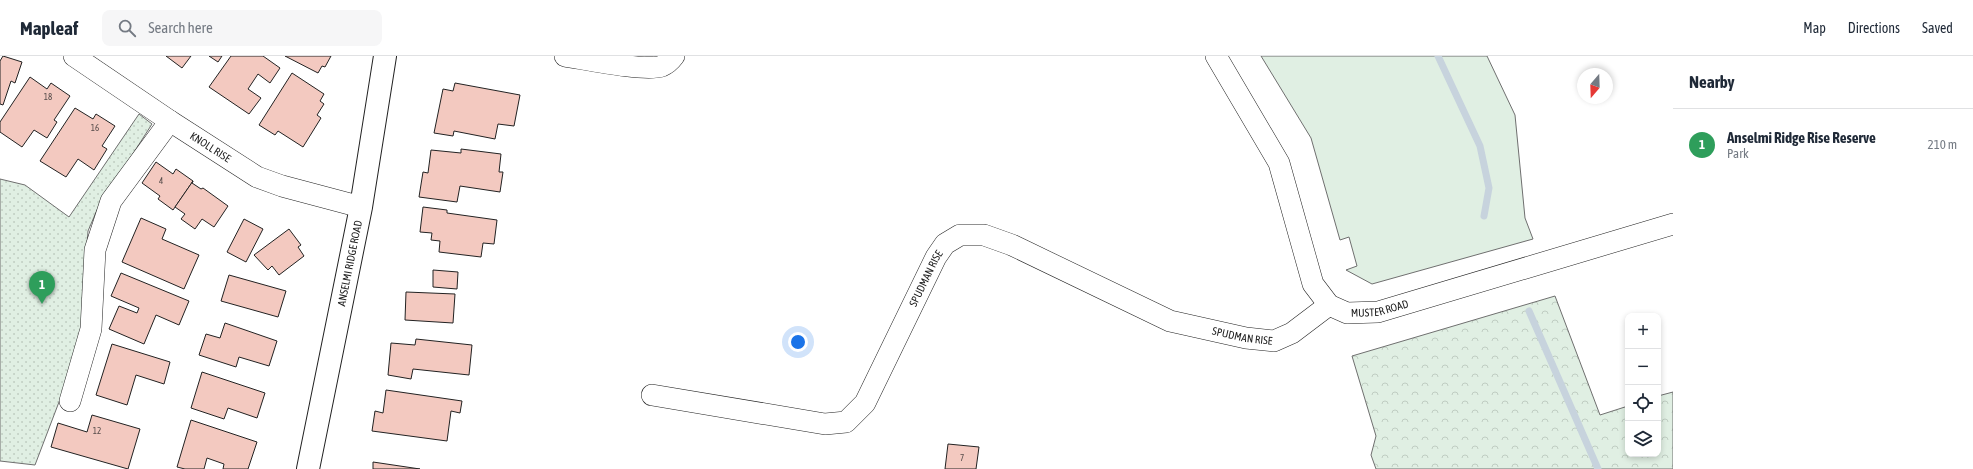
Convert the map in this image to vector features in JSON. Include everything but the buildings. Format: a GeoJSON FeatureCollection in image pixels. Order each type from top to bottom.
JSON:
{"type":"FeatureCollection","features":[{"type":"Feature","properties":{"kind":"street","name":"KNOLL RISE"},"geometry":{"type":"LineString","coordinates":[[74,56],[170,121],[257,177],[282,186],[361,207]]}},
{"type":"Feature","properties":{"kind":"street","name":"ANSELMI RIDGE ROAD"},"geometry":{"type":"LineString","coordinates":[[308,469],[361,207],[386,56]]}},
{"type":"Feature","properties":{"kind":"street"},"geometry":{"type":"LineString","coordinates":[[565,56],[627,66],[652,67],[662,66],[669,62],[674,56]]}},
{"type":"Feature","properties":{"kind":"street"},"geometry":{"type":"LineString","coordinates":[[1216,56],[1279,163],[1313,284],[1329,306]]}},
{"type":"Feature","properties":{"kind":"street"},"geometry":{"type":"LineString","coordinates":[[70,401],[91,328],[95,250],[111,201],[170,121]]}},
{"type":"Feature","properties":{"kind":"street","name":"MUSTER ROAD"},"geometry":{"type":"LineString","coordinates":[[1329,306],[1347,313],[1378,312],[1673,224]]}},
{"type":"Feature","properties":{"kind":"street","name":"SPUDMAN RISE"},"geometry":{"type":"LineString","coordinates":[[652,395],[825,424],[846,422],[865,403],[936,257],[945,244],[960,236],[984,235],[1012,245],[1170,321],[1246,338],[1274,341],[1292,333],[1329,306]]}},
{"type":"Feature","properties":{"kind":"green space"},"geometry":{"type":"Polygon","coordinates":[[[1261,56],[1487,56],[1515,115],[1525,218],[1533,239],[1372,284],[1346,270],[1357,266],[1349,237],[1340,240],[1311,138],[1261,56]]]}},
{"type":"Feature","properties":{"kind":"green space"},"geometry":{"type":"Polygon","coordinates":[[[139,114],[152,124],[97,210],[88,231],[81,333],[67,381],[35,465],[0,461],[0,179],[25,185],[69,217],[139,114]]]}},
{"type":"Feature","properties":{"kind":"green space"},"geometry":{"type":"Polygon","coordinates":[[[1555,296],[1600,415],[1625,407],[1625,457],[1661,457],[1661,395],[1673,392],[1673,469],[1376,469],[1371,455],[1376,436],[1352,356],[1555,296]]]}},
{"type":"Feature","properties":{"kind":"waterway"},"geometry":{"type":"LineString","coordinates":[[1438,56],[1480,146],[1489,188],[1484,216]]}},
{"type":"Feature","properties":{"kind":"waterway"},"geometry":{"type":"LineString","coordinates":[[1529,311],[1598,469]]}},
{"type":"Feature","properties":{"kind":"place","name":"Anselmi Ridge Rise Reserve"},"geometry":{"type":"Point","coordinates":[42,304]}}]}
